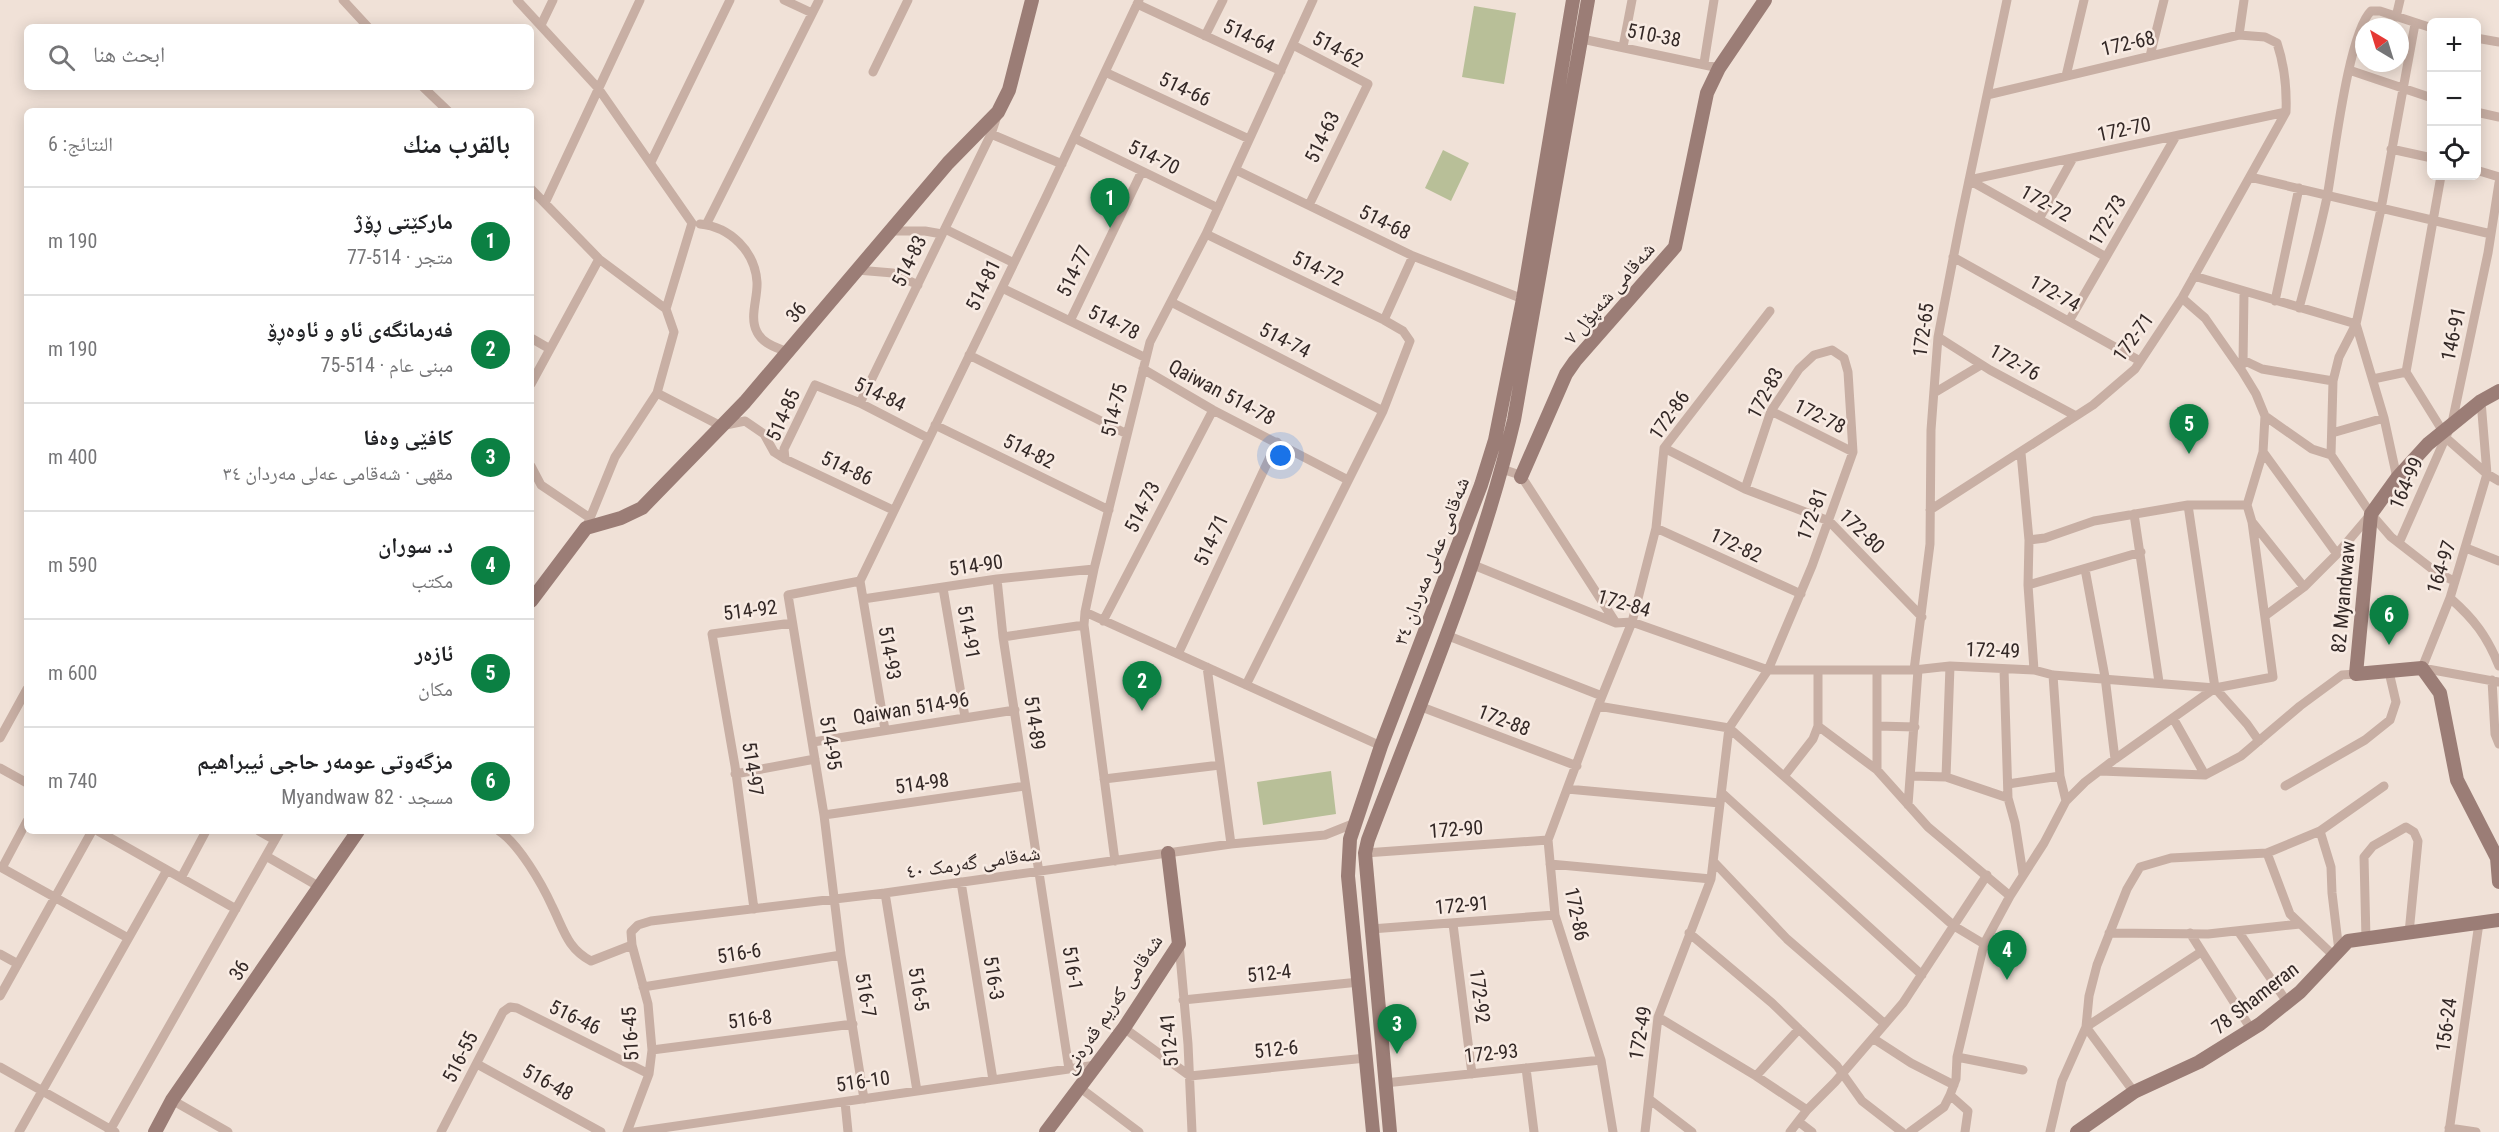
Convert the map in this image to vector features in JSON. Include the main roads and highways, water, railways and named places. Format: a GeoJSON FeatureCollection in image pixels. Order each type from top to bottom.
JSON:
{"type":"FeatureCollection","features":[{"type":"Feature","properties":{"kind":"place","name":"مارکێتی ڕۆژ"},"geometry":{"type":"Point","coordinates":[1110,228]}},
{"type":"Feature","properties":{"kind":"place","name":"ئازەر"},"geometry":{"type":"Point","coordinates":[2189,454]}},
{"type":"Feature","properties":{"kind":"place","name":"مزگەوتی عومەر حاجی ئیبراهیم"},"geometry":{"type":"Point","coordinates":[2389,645]}},
{"type":"Feature","properties":{"kind":"place","name":"فەرمانگەی ئاو و ئاوەڕۆ"},"geometry":{"type":"Point","coordinates":[1142,711]}},
{"type":"Feature","properties":{"kind":"place","name":"د. سوران"},"geometry":{"type":"Point","coordinates":[2007,980]}},
{"type":"Feature","properties":{"kind":"place","name":"کافێی وەفا"},"geometry":{"type":"Point","coordinates":[1397,1054]}}]}
